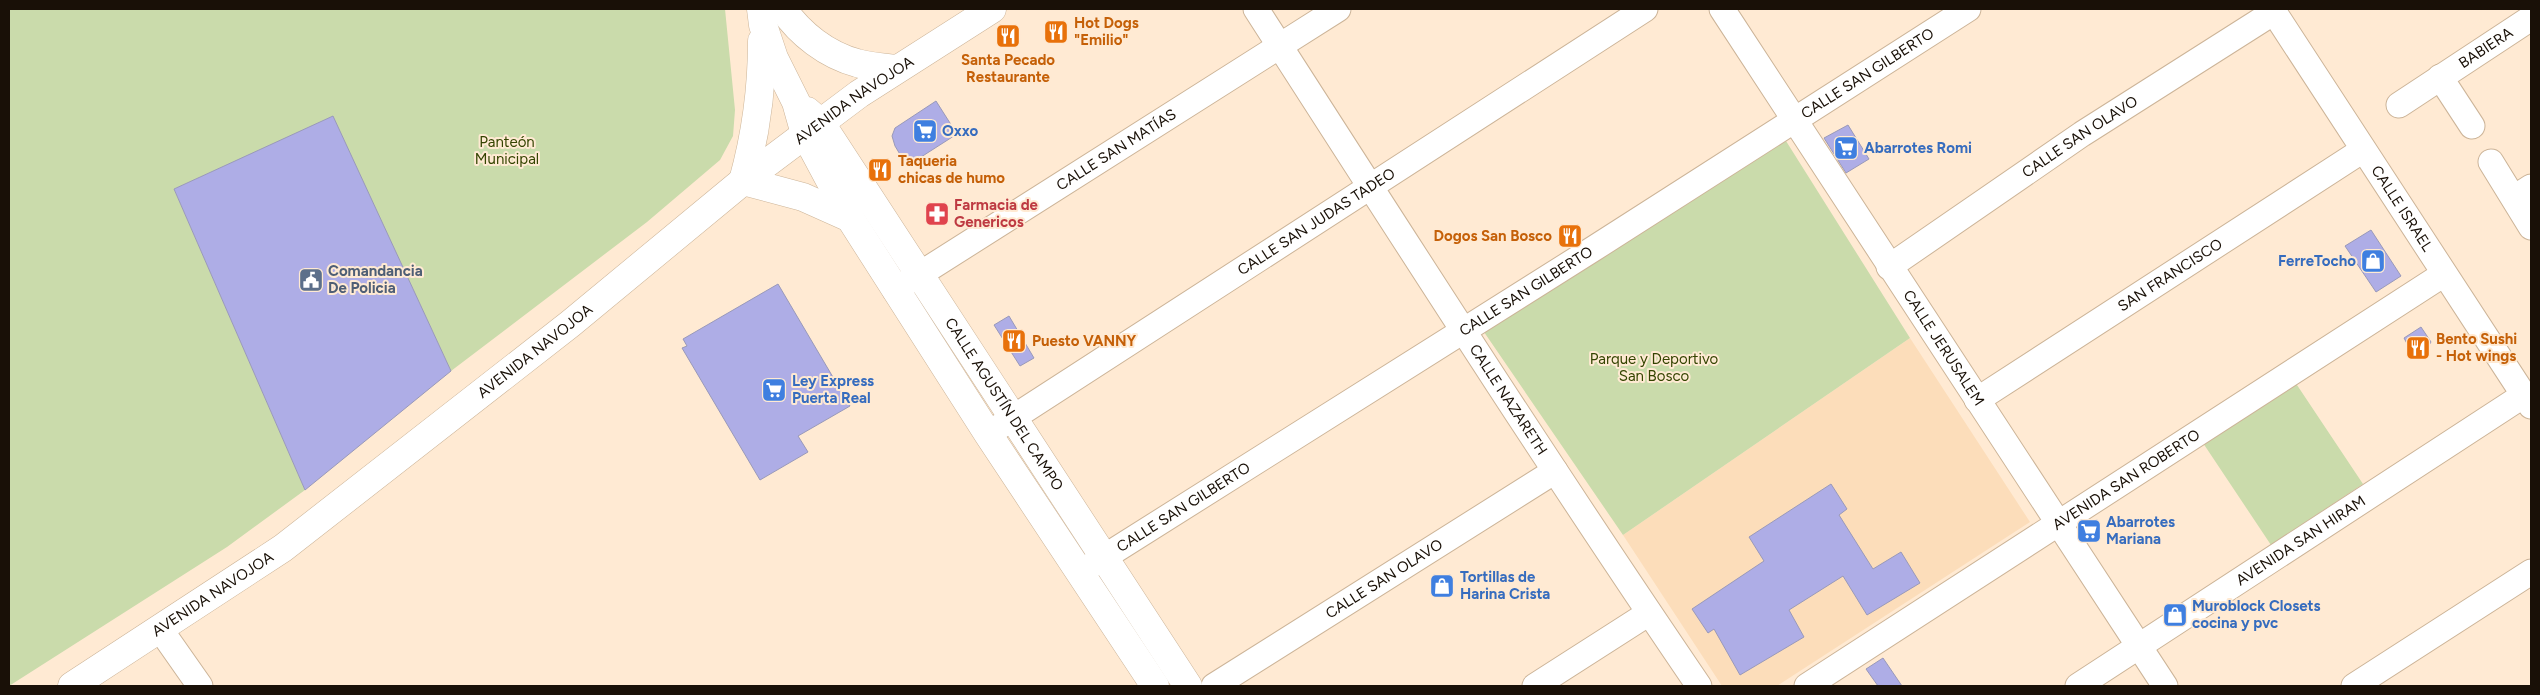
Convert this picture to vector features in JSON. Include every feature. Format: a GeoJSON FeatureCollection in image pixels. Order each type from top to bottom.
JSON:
{"type":"FeatureCollection","features":[{"type":"Feature","properties":{"kind":"street","name":"AVENIDA NAVOJOA"},"geometry":{"type":"LineString","coordinates":[[72,686],[284,548],[578,318],[742,181],[812,128],[896,69],[992,9]]}},
{"type":"Feature","properties":{"kind":"street","name":"CALLE NAZARETH"},"geometry":{"type":"LineString","coordinates":[[1256,9],[1372,187],[1462,331],[1699,686]]}},
{"type":"Feature","properties":{"kind":"street","name":"CALLE SAN MATÍAS"},"geometry":{"type":"LineString","coordinates":[[895,290],[1338,9]]}},
{"type":"Feature","properties":{"kind":"street","name":"CALLE SAN JUDAS TADEO"},"geometry":{"type":"LineString","coordinates":[[988,434],[1013,416],[1372,187],[1645,9]]}},
{"type":"Feature","properties":{"kind":"street","name":"CALLE JERUSALEM"},"geometry":{"type":"LineString","coordinates":[[1722,9],[1888,267],[2165,686]]}},
{"type":"Feature","properties":{"kind":"street","name":"CALLE SAN GILBERTO"},"geometry":{"type":"LineString","coordinates":[[1081,572],[1968,9]]}},
{"type":"Feature","properties":{"kind":"street","name":"CALLE ISRAEL"},"geometry":{"type":"LineString","coordinates":[[2273,10],[2528,400]]}},
{"type":"Feature","properties":{"kind":"street","name":"CALLE SAN OLAVO"},"geometry":{"type":"LineString","coordinates":[[1888,267],[2082,134],[2273,10]]}},
{"type":"Feature","properties":{"kind":"street"},"geometry":{"type":"LineString","coordinates":[[769,14],[791,21],[821,47],[857,63],[896,69]]}},
{"type":"Feature","properties":{"kind":"street"},"geometry":{"type":"LineString","coordinates":[[769,14],[774,58],[796,102],[812,128]]}},
{"type":"Feature","properties":{"kind":"street"},"geometry":{"type":"LineString","coordinates":[[769,14],[760,104],[753,143],[742,181],[803,197],[850,218]]}},
{"type":"Feature","properties":{"kind":"street","name":"BABIERA"},"geometry":{"type":"LineString","coordinates":[[2399,105],[2531,18]]}},
{"type":"Feature","properties":{"kind":"street"},"geometry":{"type":"LineString","coordinates":[[2440,77],[2472,126]]}},
{"type":"Feature","properties":{"kind":"street","name":"CALLE AGUSTÍN DEL CAMPO"},"geometry":{"type":"LineString","coordinates":[[812,128],[919,274],[1188,686]]}},
{"type":"Feature","properties":{"kind":"street","name":"CALLE AGUSTÍN DEL CAMPO"},"geometry":{"type":"LineString","coordinates":[[812,128],[850,218],[988,434],[1155,686]]}},
{"type":"Feature","properties":{"kind":"street","name":"SAN FRANCISCO"},"geometry":{"type":"LineString","coordinates":[[1977,400],[2363,150]]}},
{"type":"Feature","properties":{"kind":"street"},"geometry":{"type":"LineString","coordinates":[[2491,162],[2523,192],[2531,227]]}},
{"type":"Feature","properties":{"kind":"street","name":"AVENIDA SAN ROBERTO"},"geometry":{"type":"LineString","coordinates":[[1807,686],[2444,274]]}},
{"type":"Feature","properties":{"kind":"street","name":"AVENIDA SAN HIRAM"},"geometry":{"type":"LineString","coordinates":[[2078,686],[2528,400]]}},
{"type":"Feature","properties":{"kind":"street","name":"CALLE SAN OLAVO"},"geometry":{"type":"LineString","coordinates":[[1214,686],[1555,470]]}},
{"type":"Feature","properties":{"kind":"street"},"geometry":{"type":"LineString","coordinates":[[2354,686],[2531,572]]}},
{"type":"Feature","properties":{"kind":"street"},"geometry":{"type":"LineString","coordinates":[[1535,686],[1649,613]]}},
{"type":"Feature","properties":{"kind":"street"},"geometry":{"type":"LineString","coordinates":[[160,629],[200,686]]}},
{"type":"Feature","properties":{"kind":"shaded area"},"geometry":{"type":"Polygon","coordinates":[[[1910,338],[2030,522],[1777,686],[1722,686],[1623,535],[1910,338]]]}},
{"type":"Feature","properties":{"kind":"green space","name":"Panteón Municipal"},"geometry":{"type":"Polygon","coordinates":[[[9,9],[725,9],[735,110],[733,136],[720,160],[647,222],[451,371],[333,117],[174,189],[305,490],[227,547],[9,686],[9,9]]]}},
{"type":"Feature","properties":{"kind":"green space","name":"Parque y Deportivo San Bosco"},"geometry":{"type":"Polygon","coordinates":[[[1786,141],[1910,338],[1623,535],[1484,332],[1786,141]]]}},
{"type":"Feature","properties":{"kind":"green space"},"geometry":{"type":"Polygon","coordinates":[[[2295,382],[2363,484],[2271,545],[2203,443],[2295,382]]]}},
{"type":"Feature","properties":{"kind":"building","name":"Oxxo"},"geometry":{"type":"Polygon","coordinates":[[[936,101],[957,134],[907,166],[895,146],[892,136],[895,128],[936,101]]]}},
{"type":"Feature","properties":{"kind":"building","name":"Comandancia De Policia"},"geometry":{"type":"Polygon","coordinates":[[[333,116],[451,371],[305,490],[174,189],[333,116]]]}},
{"type":"Feature","properties":{"kind":"building","name":"Abarrotes Romi"},"geometry":{"type":"Polygon","coordinates":[[[1848,125],[1869,159],[1846,173],[1824,138],[1848,125]]]}},
{"type":"Feature","properties":{"kind":"building","name":"FerreTocho"},"geometry":{"type":"Polygon","coordinates":[[[2371,230],[2401,276],[2376,292],[2345,246],[2371,230]]]}},
{"type":"Feature","properties":{"kind":"building","name":"Ley Express Puerta Real"},"geometry":{"type":"Polygon","coordinates":[[[778,284],[850,406],[798,436],[808,452],[760,480],[682,348],[687,346],[683,339],[778,284]]]}},
{"type":"Feature","properties":{"kind":"building","name":"Puesto VANNY"},"geometry":{"type":"Polygon","coordinates":[[[1009,316],[1034,358],[1020,366],[994,325],[1009,316]]]}},
{"type":"Feature","properties":{"kind":"building","name":"Bento Sushi - Hot wings"},"geometry":{"type":"Polygon","coordinates":[[[2421,327],[2431,342],[2424,353],[2414,357],[2404,338],[2421,327]]]}},
{"type":"Feature","properties":{"kind":"building"},"geometry":{"type":"Polygon","coordinates":[[[1831,484],[1847,509],[1839,515],[1873,569],[1901,552],[1920,583],[1867,615],[1843,576],[1789,610],[1804,637],[1740,675],[1714,629],[1708,633],[1692,609],[1764,561],[1749,537],[1831,484]]]}},
{"type":"Feature","properties":{"kind":"building"},"geometry":{"type":"Polygon","coordinates":[[[1883,658],[1902,686],[1878,686],[1866,669],[1883,658]]]}},
{"type":"Feature","properties":{"kind":"place","name":"Hot Dogs \"Emilio\""},"geometry":{"type":"Point","coordinates":[1056,32]}},
{"type":"Feature","properties":{"kind":"place","name":"Santa Pecado Restaurante"},"geometry":{"type":"Point","coordinates":[1008,36]}},
{"type":"Feature","properties":{"kind":"place","name":"Oxxo"},"geometry":{"type":"Point","coordinates":[925,131]}},
{"type":"Feature","properties":{"kind":"place","name":"Abarrotes Romi"},"geometry":{"type":"Point","coordinates":[1846,148]}},
{"type":"Feature","properties":{"kind":"place","name":"Taqueria chicas de humo"},"geometry":{"type":"Point","coordinates":[880,170]}},
{"type":"Feature","properties":{"kind":"place","name":"Farmacia de Genericos"},"geometry":{"type":"Point","coordinates":[937,214]}},
{"type":"Feature","properties":{"kind":"place","name":"Dogos San Bosco"},"geometry":{"type":"Point","coordinates":[1570,236]}},
{"type":"Feature","properties":{"kind":"place","name":"FerreTocho"},"geometry":{"type":"Point","coordinates":[2373,261]}},
{"type":"Feature","properties":{"kind":"place","name":"Comandancia De Policia"},"geometry":{"type":"Point","coordinates":[311,280]}},
{"type":"Feature","properties":{"kind":"place","name":"Puesto VANNY"},"geometry":{"type":"Point","coordinates":[1014,341]}},
{"type":"Feature","properties":{"kind":"place","name":"Bento Sushi - Hot wings"},"geometry":{"type":"Point","coordinates":[2418,348]}},
{"type":"Feature","properties":{"kind":"place","name":"Ley Express Puerta Real"},"geometry":{"type":"Point","coordinates":[774,390]}},
{"type":"Feature","properties":{"kind":"place","name":"Abarrotes Mariana"},"geometry":{"type":"Point","coordinates":[2089,531]}},
{"type":"Feature","properties":{"kind":"place","name":"Tortillas de Harina Crista"},"geometry":{"type":"Point","coordinates":[1442,586]}},
{"type":"Feature","properties":{"kind":"place","name":"Muroblock Closets cocina y pvc"},"geometry":{"type":"Point","coordinates":[2175,615]}}]}
